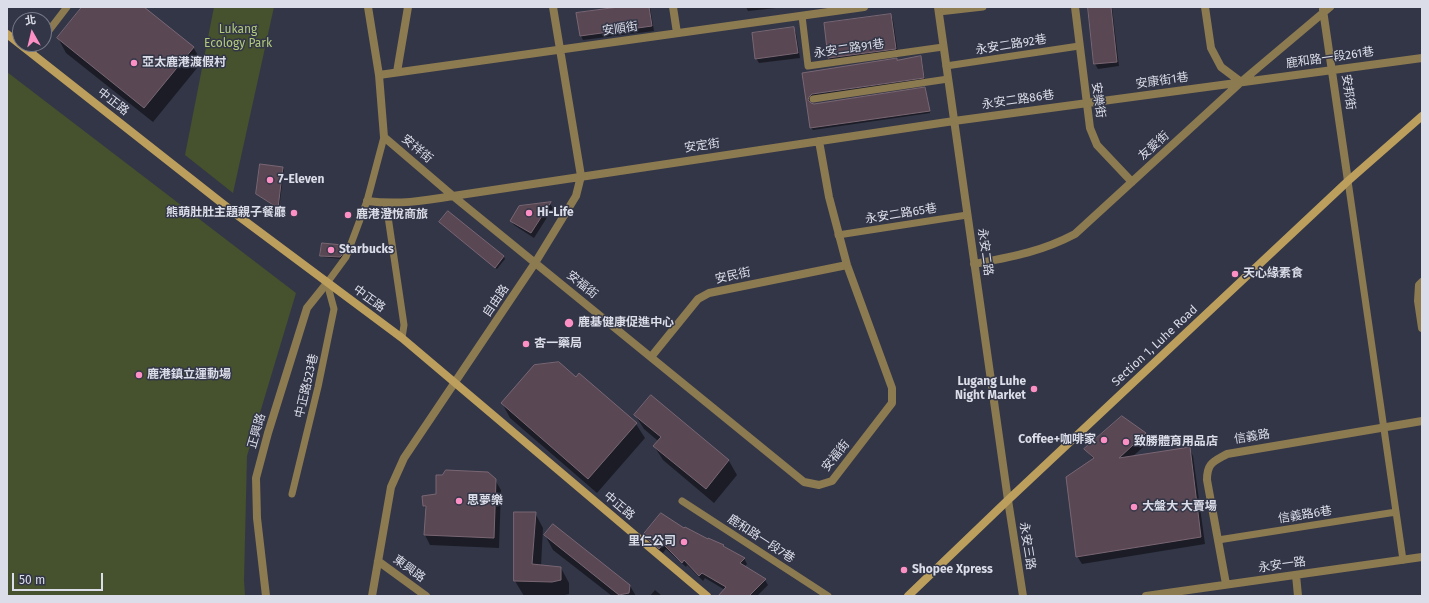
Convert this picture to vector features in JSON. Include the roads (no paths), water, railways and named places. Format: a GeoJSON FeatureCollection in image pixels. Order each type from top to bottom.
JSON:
{"type":"FeatureCollection","features":[{"type":"Feature","properties":{"kind":"main road","name":"中正路"},"geometry":{"type":"LineString","coordinates":[[7,34],[236,215],[402,338],[707,596]]}},
{"type":"Feature","properties":{"kind":"main road","name":"Section 1, Luhe Road"},"geometry":{"type":"LineString","coordinates":[[908,596],[1008,500],[1348,181],[1422,116]]}},
{"type":"Feature","properties":{"kind":"street","name":"安祥街"},"geometry":{"type":"LineString","coordinates":[[368,7],[379,75],[384,137],[535,263]]}},
{"type":"Feature","properties":{"kind":"street"},"geometry":{"type":"LineString","coordinates":[[397,72],[408,7]]}},
{"type":"Feature","properties":{"kind":"street","name":"自由路"},"geometry":{"type":"LineString","coordinates":[[372,596],[391,488],[404,458],[535,263],[576,196],[581,176],[553,7]]}},
{"type":"Feature","properties":{"kind":"street"},"geometry":{"type":"LineString","coordinates":[[673,7],[677,33]]}},
{"type":"Feature","properties":{"kind":"street"},"geometry":{"type":"LineString","coordinates":[[801,7],[802,16]]}},
{"type":"Feature","properties":{"kind":"street","name":"安順街"},"geometry":{"type":"LineString","coordinates":[[379,75],[864,7]]}},
{"type":"Feature","properties":{"kind":"street","name":"安樂街"},"geometry":{"type":"LineString","coordinates":[[1074,7],[1090,128],[1097,145],[1132,182]]}},
{"type":"Feature","properties":{"kind":"street"},"geometry":{"type":"LineString","coordinates":[[1204,7],[1210,48],[1221,67],[1241,82]]}},
{"type":"Feature","properties":{"kind":"street","name":"友愛街"},"geometry":{"type":"LineString","coordinates":[[974,264],[1033,252],[1058,244],[1075,234],[1241,82],[1323,10],[1330,7]]}},
{"type":"Feature","properties":{"kind":"street","name":"永安二路"},"geometry":{"type":"LineString","coordinates":[[938,10],[1008,500]]}},
{"type":"Feature","properties":{"kind":"street","name":"安邦街"},"geometry":{"type":"LineString","coordinates":[[1323,10],[1348,181]]}},
{"type":"Feature","properties":{"kind":"street","name":"鹿和路一段261巷"},"geometry":{"type":"LineString","coordinates":[[1241,82],[1422,58]]}},
{"type":"Feature","properties":{"kind":"street","name":"安康街1巷"},"geometry":{"type":"LineString","coordinates":[[1086,103],[1241,82]]}},
{"type":"Feature","properties":{"kind":"street","name":"永安二路86巷"},"geometry":{"type":"LineString","coordinates":[[954,121],[1086,103]]}},
{"type":"Feature","properties":{"kind":"street","name":"安定街"},"geometry":{"type":"LineString","coordinates":[[367,201],[386,203],[416,202],[954,121]]}},
{"type":"Feature","properties":{"kind":"street","name":"安福街"},"geometry":{"type":"LineString","coordinates":[[535,263],[804,482],[819,485],[832,481],[892,403],[892,388],[838,235],[829,197],[819,141]]}},
{"type":"Feature","properties":{"kind":"street","name":"安民街"},"geometry":{"type":"LineString","coordinates":[[651,357],[698,299],[709,293],[847,264]]}},
{"type":"Feature","properties":{"kind":"street"},"geometry":{"type":"LineString","coordinates":[[1422,282],[1419,285],[1418,301],[1422,328]]}},
{"type":"Feature","properties":{"kind":"street","name":"正興路"},"geometry":{"type":"LineString","coordinates":[[268,596],[257,518],[256,478],[268,433],[307,308],[328,283]]}},
{"type":"Feature","properties":{"kind":"street","name":"信義路"},"geometry":{"type":"LineString","coordinates":[[1226,584],[1207,480],[1207,469],[1214,461],[1227,454],[1422,421]]}},
{"type":"Feature","properties":{"kind":"street","name":"永安三路"},"geometry":{"type":"LineString","coordinates":[[1008,500],[1023,596]]}},
{"type":"Feature","properties":{"kind":"street","name":"永安一路"},"geometry":{"type":"LineString","coordinates":[[1146,596],[1422,558]]}},
{"type":"Feature","properties":{"kind":"street","name":"東興路"},"geometry":{"type":"LineString","coordinates":[[378,561],[426,596]]}},
{"type":"Feature","properties":{"kind":"street"},"geometry":{"type":"LineString","coordinates":[[1296,575],[1298,596]]}},
{"type":"Feature","properties":{"kind":"lane"},"geometry":{"type":"LineString","coordinates":[[52,27],[67,7]]}},
{"type":"Feature","properties":{"kind":"lane"},"geometry":{"type":"LineString","coordinates":[[938,10],[983,7]]}},
{"type":"Feature","properties":{"kind":"lane","name":"永安二路91巷"},"geometry":{"type":"LineString","coordinates":[[802,16],[808,66],[943,47]]}},
{"type":"Feature","properties":{"kind":"lane","name":"永安二路92巷"},"geometry":{"type":"LineString","coordinates":[[946,66],[1079,46]]}},
{"type":"Feature","properties":{"kind":"lane"},"geometry":{"type":"LineString","coordinates":[[813,99],[948,79]]}},
{"type":"Feature","properties":{"kind":"lane"},"geometry":{"type":"LineString","coordinates":[[328,283],[346,257],[367,201],[384,137]]}},
{"type":"Feature","properties":{"kind":"lane"},"geometry":{"type":"LineString","coordinates":[[1348,181],[1403,560]]}},
{"type":"Feature","properties":{"kind":"lane"},"geometry":{"type":"LineString","coordinates":[[386,203],[404,324],[402,338]]}},
{"type":"Feature","properties":{"kind":"lane","name":"永安二路65巷"},"geometry":{"type":"LineString","coordinates":[[838,235],[967,215]]}},
{"type":"Feature","properties":{"kind":"lane","name":"中正路523巷"},"geometry":{"type":"LineString","coordinates":[[292,494],[318,387],[334,309],[328,283]]}},
{"type":"Feature","properties":{"kind":"lane","name":"鹿和路一段7巷"},"geometry":{"type":"LineString","coordinates":[[682,501],[828,596]]}},
{"type":"Feature","properties":{"kind":"lane","name":"信義路6巷"},"geometry":{"type":"LineString","coordinates":[[1218,540],[1396,512]]}},
{"type":"Feature","properties":{"kind":"place","name":"亞太鹿港渡假村"},"geometry":{"type":"Point","coordinates":[134,63]}},
{"type":"Feature","properties":{"kind":"place","name":"7-Eleven"},"geometry":{"type":"Point","coordinates":[270,180]}},
{"type":"Feature","properties":{"kind":"place","name":"熊萌肚肚主題親子餐廳"},"geometry":{"type":"Point","coordinates":[294,213]}},
{"type":"Feature","properties":{"kind":"place","name":"Hi-Life"},"geometry":{"type":"Point","coordinates":[529,213]}},
{"type":"Feature","properties":{"kind":"place","name":"鹿港澄悅商旅"},"geometry":{"type":"Point","coordinates":[348,215]}},
{"type":"Feature","properties":{"kind":"place","name":"Starbucks"},"geometry":{"type":"Point","coordinates":[331,250]}},
{"type":"Feature","properties":{"kind":"place","name":"天心緣素食"},"geometry":{"type":"Point","coordinates":[1235,274]}},
{"type":"Feature","properties":{"kind":"place","name":"鹿基健康促進中心"},"geometry":{"type":"Point","coordinates":[569,323]}},
{"type":"Feature","properties":{"kind":"place","name":"杏一藥局"},"geometry":{"type":"Point","coordinates":[526,344]}},
{"type":"Feature","properties":{"kind":"place","name":"鹿港鎮立運動場"},"geometry":{"type":"Point","coordinates":[139,375]}},
{"type":"Feature","properties":{"kind":"place","name":"Lugang Luhe Night Market"},"geometry":{"type":"Point","coordinates":[1034,389]}},
{"type":"Feature","properties":{"kind":"place","name":"Coffee+咖啡家"},"geometry":{"type":"Point","coordinates":[1104,440]}},
{"type":"Feature","properties":{"kind":"place","name":"致勝體育用品店"},"geometry":{"type":"Point","coordinates":[1126,442]}},
{"type":"Feature","properties":{"kind":"place","name":"思夢樂"},"geometry":{"type":"Point","coordinates":[459,501]}},
{"type":"Feature","properties":{"kind":"place","name":"大盤大 大賣場"},"geometry":{"type":"Point","coordinates":[1134,507]}},
{"type":"Feature","properties":{"kind":"place","name":"里仁公司"},"geometry":{"type":"Point","coordinates":[684,542]}},
{"type":"Feature","properties":{"kind":"place","name":"Shopee Xpress"},"geometry":{"type":"Point","coordinates":[904,570]}},
{"type":"Feature","properties":{"kind":"park label","name":"Lukang Ecology Park"},"geometry":{"type":"Point","coordinates":[238,37]}}]}
